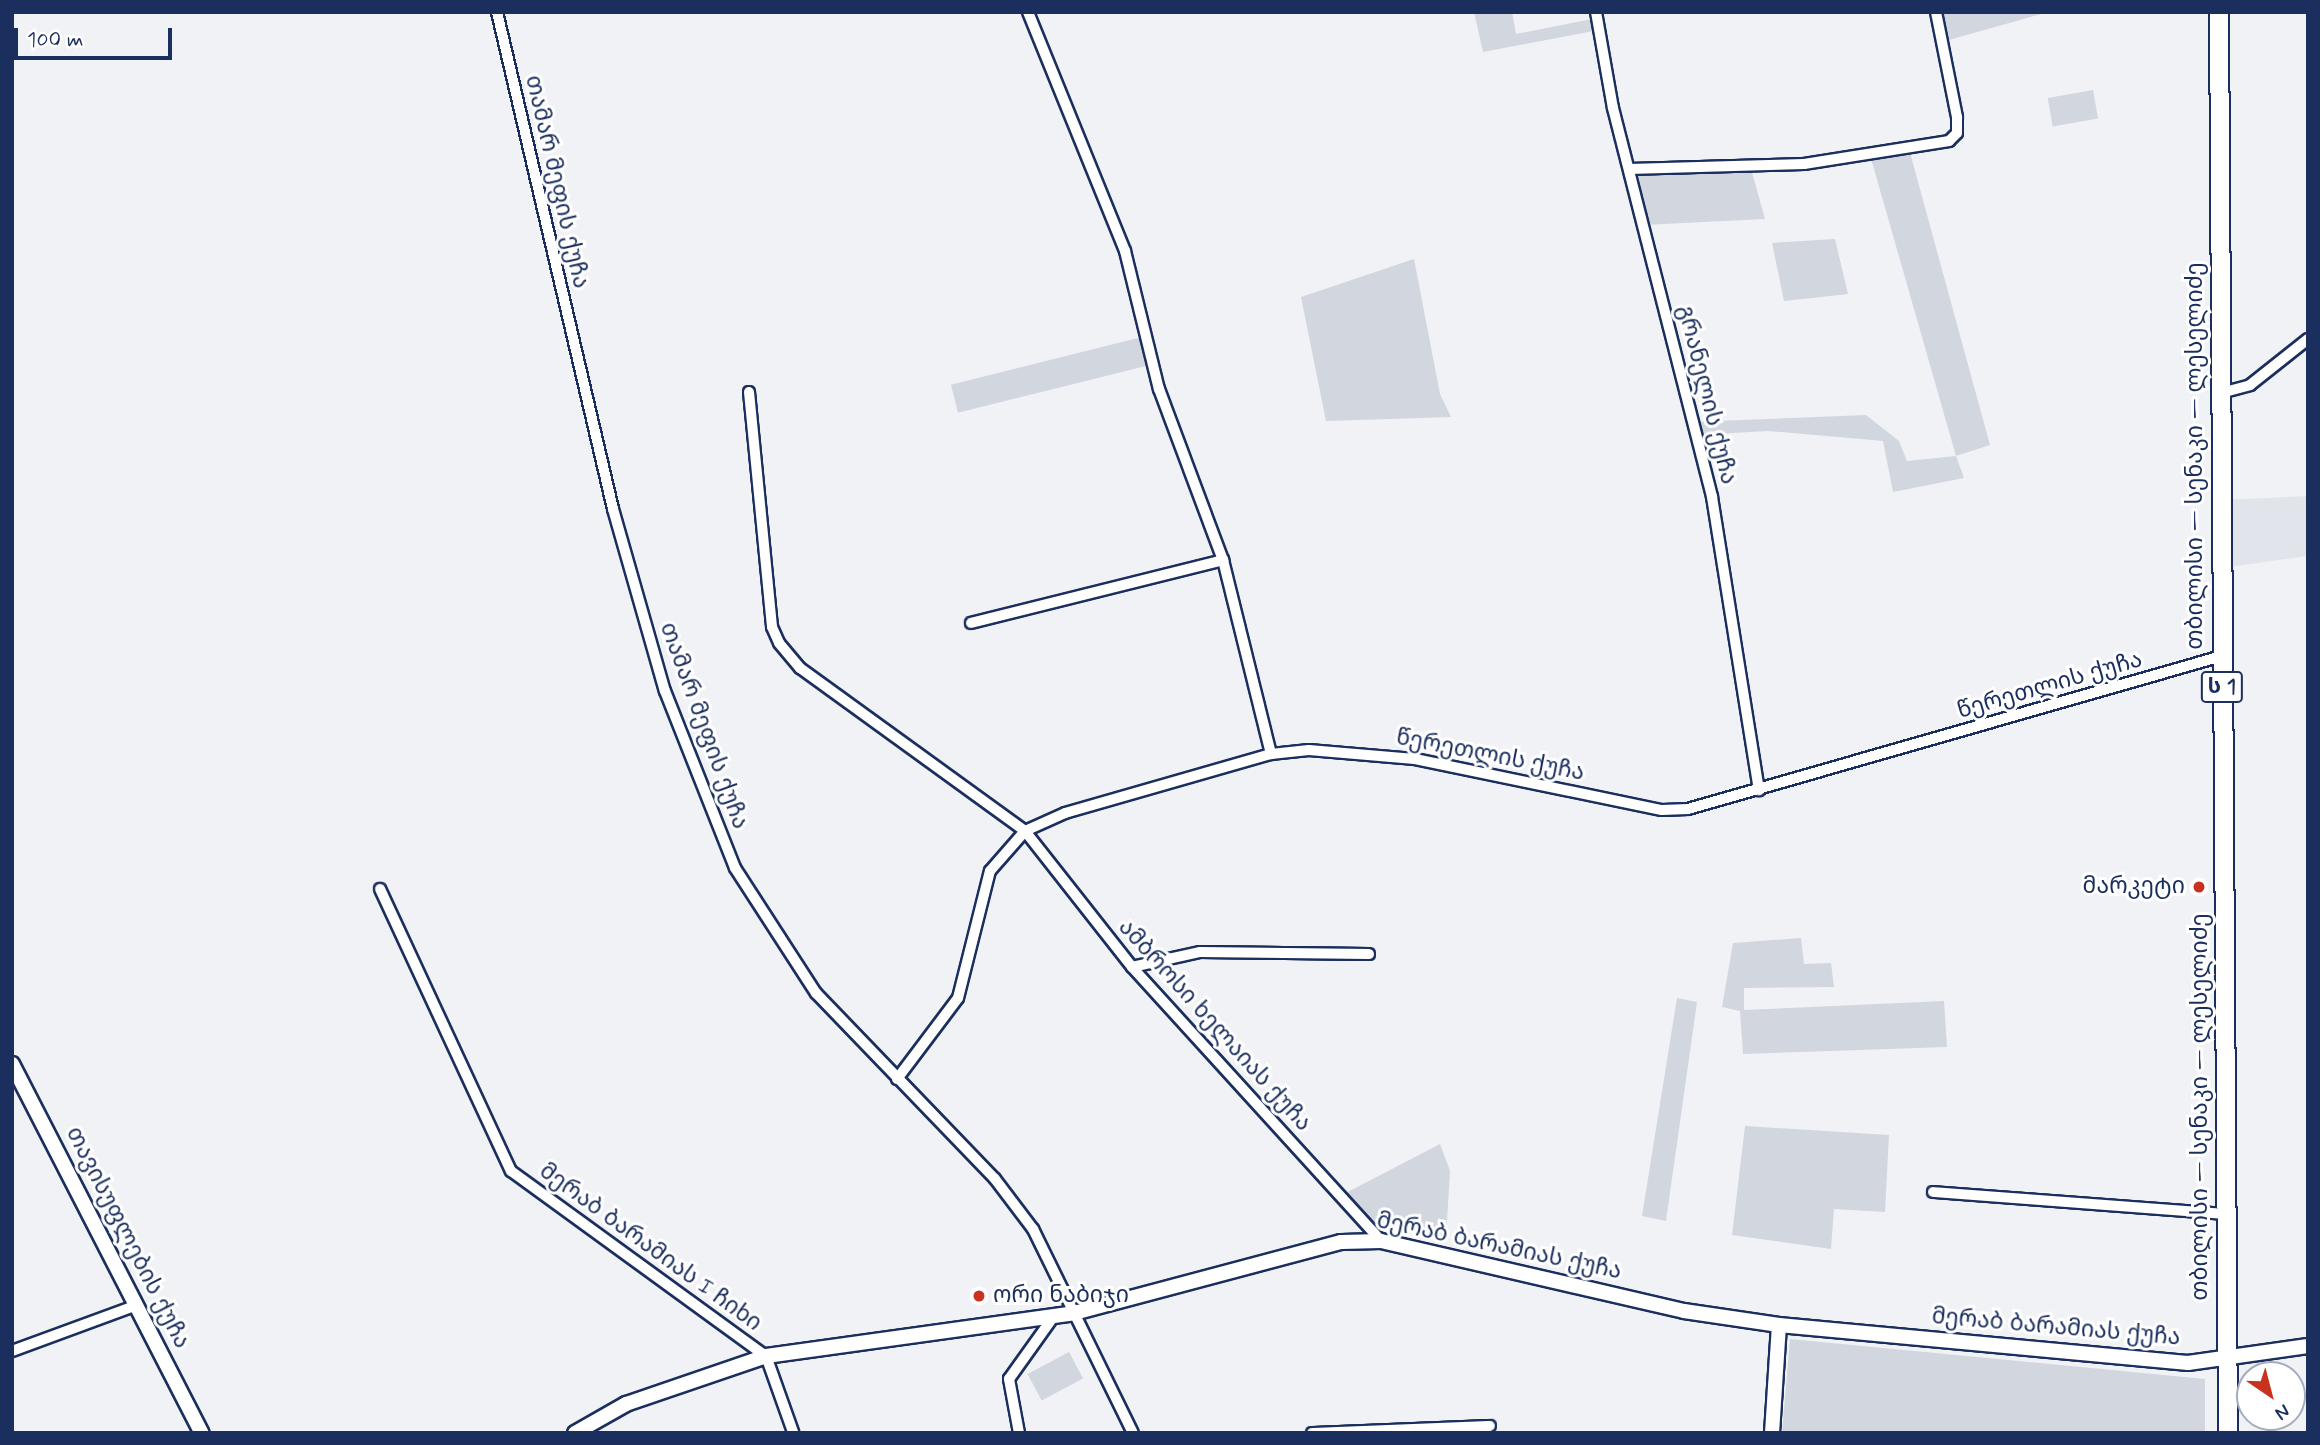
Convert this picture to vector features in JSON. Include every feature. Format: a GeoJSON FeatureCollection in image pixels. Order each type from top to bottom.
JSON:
{"type":"FeatureCollection","features":[{"type":"Feature","properties":{"kind":"highway","name":"თბილისი — სენაკი — ლესელიძე"},"geometry":{"type":"LineString","coordinates":[[2219,12],[2227,1362]]}},
{"type":"Feature","properties":{"kind":"highway","name":"ს 1"},"geometry":{"type":"LineString","coordinates":[[2227,1362],[2228,1433]]}},
{"type":"Feature","properties":{"kind":"main road","name":"თავისუფლების ქუჩა"},"geometry":{"type":"LineString","coordinates":[[12,1064],[202,1433]]}},
{"type":"Feature","properties":{"kind":"main road","name":"მერაბ ბარამიას ქუჩა"},"geometry":{"type":"LineString","coordinates":[[575,1433],[626,1404],[766,1356],[1054,1316],[1306,1248],[1381,1241],[1684,1311],[1779,1325],[2227,1362],[2308,1346]]}},
{"type":"Feature","properties":{"kind":"main road"},"geometry":{"type":"LineString","coordinates":[[1772,1433],[1779,1325]]}},
{"type":"Feature","properties":{"kind":"street","name":"თამარ მეფის ქუჩა"},"geometry":{"type":"LineString","coordinates":[[497,12],[593,433],[665,691],[735,869],[816,993],[995,1179],[1034,1229],[1133,1433]]}},
{"type":"Feature","properties":{"kind":"street"},"geometry":{"type":"LineString","coordinates":[[1028,12],[1125,251],[1159,389],[1223,560],[1270,754]]}},
{"type":"Feature","properties":{"kind":"street","name":"გრანელის ქუჩა"},"geometry":{"type":"LineString","coordinates":[[1596,12],[1629,169],[1712,497],[1759,790]]}},
{"type":"Feature","properties":{"kind":"street"},"geometry":{"type":"LineString","coordinates":[[1629,169],[1804,164],[1948,141],[1957,133],[1957,117],[1936,12]]}},
{"type":"Feature","properties":{"kind":"street"},"geometry":{"type":"LineString","coordinates":[[2221,393],[2250,385],[2308,339]]}},
{"type":"Feature","properties":{"kind":"street","name":"ამბროსი ხელაიას ქუჩა"},"geometry":{"type":"LineString","coordinates":[[749,392],[772,627],[779,643],[800,668],[1025,831],[1132,967],[1381,1241]]}},
{"type":"Feature","properties":{"kind":"street"},"geometry":{"type":"LineString","coordinates":[[971,623],[1223,560]]}},
{"type":"Feature","properties":{"kind":"street","name":"წერეთლის ქუჩა"},"geometry":{"type":"LineString","coordinates":[[897,1079],[958,998],[990,871],[1025,831],[1065,813],[1270,754],[1320,750],[1415,759],[1662,810],[1716,805],[1759,790],[2222,656]]}},
{"type":"Feature","properties":{"kind":"street","name":"მერაბ ბარამიას I ჩიხი"},"geometry":{"type":"LineString","coordinates":[[380,889],[511,1171],[766,1356]]}},
{"type":"Feature","properties":{"kind":"street"},"geometry":{"type":"LineString","coordinates":[[1132,967],[1200,953],[1369,954]]}},
{"type":"Feature","properties":{"kind":"street"},"geometry":{"type":"LineString","coordinates":[[1933,1192],[2227,1214]]}},
{"type":"Feature","properties":{"kind":"street"},"geometry":{"type":"LineString","coordinates":[[12,1351],[137,1305]]}},
{"type":"Feature","properties":{"kind":"street"},"geometry":{"type":"LineString","coordinates":[[1019,1433],[1010,1379],[1054,1316]]}},
{"type":"Feature","properties":{"kind":"street"},"geometry":{"type":"LineString","coordinates":[[766,1356],[793,1432]]}},
{"type":"Feature","properties":{"kind":"street"},"geometry":{"type":"LineString","coordinates":[[1312,1433],[1490,1426]]}},
{"type":"Feature","properties":{"kind":"shaded area"},"geometry":{"type":"Polygon","coordinates":[[[1474,12],[1512,12],[1516,34],[1597,18],[1599,30],[1483,52],[1474,12]]]}},
{"type":"Feature","properties":{"kind":"shaded area"},"geometry":{"type":"Polygon","coordinates":[[[1936,12],[2041,12],[2041,14],[1942,42],[1936,12]]]}},
{"type":"Feature","properties":{"kind":"shaded area"},"geometry":{"type":"Polygon","coordinates":[[[2093,90],[2098,119],[2053,127],[2048,98],[2093,90]]]}},
{"type":"Feature","properties":{"kind":"shaded area"},"geometry":{"type":"Polygon","coordinates":[[[1909,149],[1990,445],[1956,456],[1870,155],[1909,149]]]}},
{"type":"Feature","properties":{"kind":"shaded area"},"geometry":{"type":"Polygon","coordinates":[[[1750,165],[1765,219],[1643,225],[1629,169],[1750,165]]]}},
{"type":"Feature","properties":{"kind":"shaded area"},"geometry":{"type":"Polygon","coordinates":[[[1835,239],[1848,294],[1784,301],[1772,243],[1835,239]]]}},
{"type":"Feature","properties":{"kind":"shaded area"},"geometry":{"type":"Polygon","coordinates":[[[1414,259],[1440,394],[1451,417],[1326,421],[1301,297],[1414,259]]]}},
{"type":"Feature","properties":{"kind":"shaded area"},"geometry":{"type":"Polygon","coordinates":[[[1146,336],[1153,364],[958,413],[951,385],[1146,336]]]}},
{"type":"Feature","properties":{"kind":"shaded area"},"geometry":{"type":"Polygon","coordinates":[[[1866,415],[1899,441],[1907,461],[1956,456],[1964,478],[1893,492],[1883,441],[1768,431],[1697,435],[1693,422],[1866,415]]]}},
{"type":"Feature","properties":{"kind":"shaded area"},"geometry":{"type":"Polygon","coordinates":[[[2308,496],[2308,556],[2222,568],[2221,500],[2308,496]]]}},
{"type":"Feature","properties":{"kind":"shaded area"},"geometry":{"type":"Polygon","coordinates":[[[1801,938],[1804,964],[1831,963],[1834,987],[1744,988],[1744,1010],[1944,1001],[1947,1047],[1743,1054],[1740,1011],[1722,1007],[1733,943],[1801,938]]]}},
{"type":"Feature","properties":{"kind":"shaded area"},"geometry":{"type":"Polygon","coordinates":[[[1677,998],[1697,1002],[1666,1221],[1642,1216],[1677,998]]]}},
{"type":"Feature","properties":{"kind":"shaded area"},"geometry":{"type":"Polygon","coordinates":[[[1745,1126],[1889,1135],[1885,1212],[1834,1209],[1831,1249],[1732,1235],[1745,1126]]]}},
{"type":"Feature","properties":{"kind":"shaded area"},"geometry":{"type":"Polygon","coordinates":[[[1440,1144],[1450,1171],[1446,1238],[1363,1221],[1340,1196],[1440,1144]]]}},
{"type":"Feature","properties":{"kind":"shaded area"},"geometry":{"type":"Polygon","coordinates":[[[1790,1339],[2205,1379],[2205,1433],[1782,1433],[1790,1339]]]}},
{"type":"Feature","properties":{"kind":"shaded area"},"geometry":{"type":"Polygon","coordinates":[[[1069,1352],[1083,1378],[1042,1401],[1028,1374],[1069,1352]]]}},
{"type":"Feature","properties":{"kind":"place","name":"მარკეტი"},"geometry":{"type":"Point","coordinates":[2199,887]}},
{"type":"Feature","properties":{"kind":"place","name":"ორი ნაბიჯი"},"geometry":{"type":"Point","coordinates":[979,1296]}}]}
